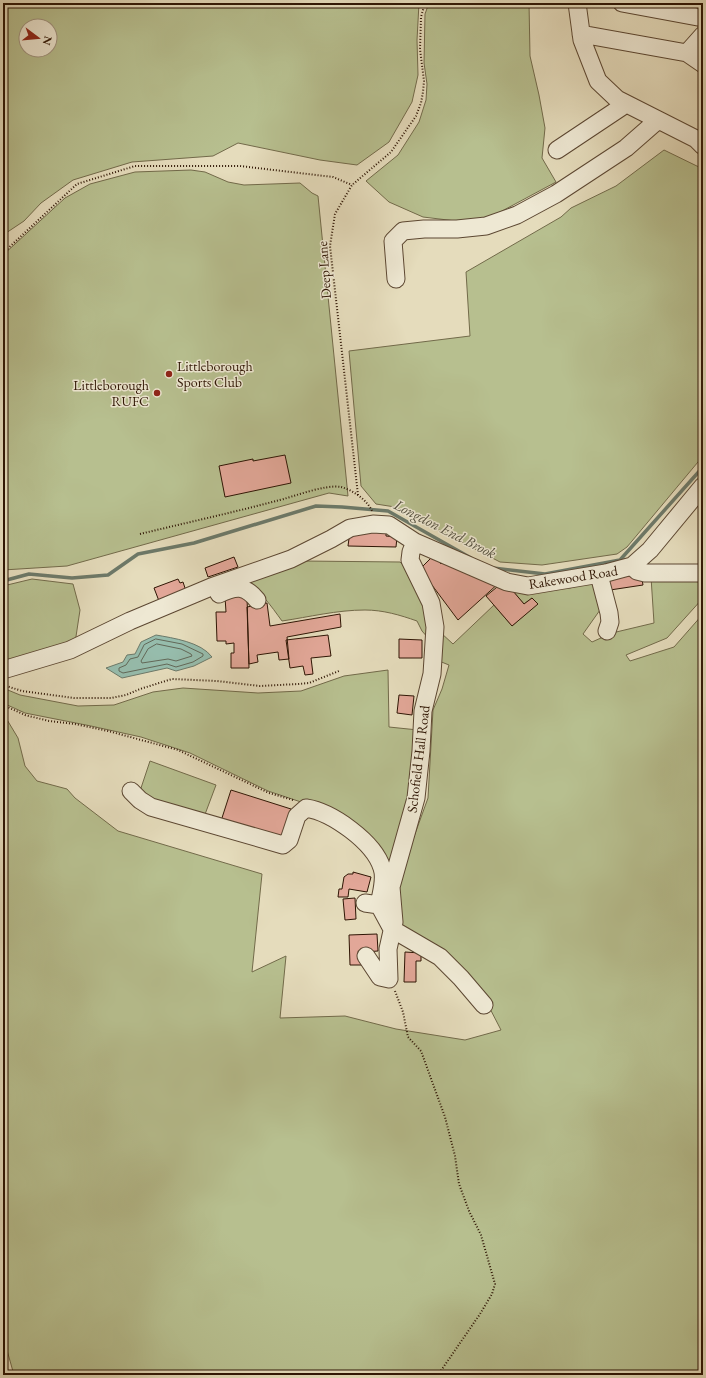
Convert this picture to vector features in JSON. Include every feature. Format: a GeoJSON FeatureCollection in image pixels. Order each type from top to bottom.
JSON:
{"type":"FeatureCollection","features":[{"type":"Feature","properties":{"kind":"street"},"geometry":{"type":"LineString","coordinates":[[577,3],[582,40],[598,81],[617,99],[696,139],[703,146]]}},
{"type":"Feature","properties":{"kind":"street"},"geometry":{"type":"LineString","coordinates":[[622,3],[703,18]]}},
{"type":"Feature","properties":{"kind":"street"},"geometry":{"type":"LineString","coordinates":[[581,34],[687,53],[703,64]]}},
{"type":"Feature","properties":{"kind":"street"},"geometry":{"type":"LineString","coordinates":[[687,53],[703,35]]}},
{"type":"Feature","properties":{"kind":"street"},"geometry":{"type":"LineString","coordinates":[[557,150],[626,104]]}},
{"type":"Feature","properties":{"kind":"street"},"geometry":{"type":"LineString","coordinates":[[396,279],[393,241],[404,231],[424,229],[457,229],[486,226],[516,215],[556,194],[626,148],[658,120]]}},
{"type":"Feature","properties":{"kind":"street","name":"Rakewood Road"},"geometry":{"type":"LineString","coordinates":[[3,670],[70,650],[130,621],[211,587],[291,559],[331,540],[350,528],[373,524],[389,525],[415,542],[507,582],[528,586],[599,575],[632,566],[650,550],[703,486]]}},
{"type":"Feature","properties":{"kind":"street","name":"Schofield Hall Road"},"geometry":{"type":"LineString","coordinates":[[389,979],[388,949],[394,922],[391,887],[416,798],[421,751],[423,711],[432,674],[435,627],[431,603],[410,560],[415,542]]}},
{"type":"Feature","properties":{"kind":"street"},"geometry":{"type":"LineString","coordinates":[[632,566],[637,571],[645,573],[703,573]]}},
{"type":"Feature","properties":{"kind":"street"},"geometry":{"type":"LineString","coordinates":[[599,575],[609,613],[610,622],[606,631]]}},
{"type":"Feature","properties":{"kind":"street"},"geometry":{"type":"LineString","coordinates":[[184,599],[188,603],[194,605],[225,592],[245,589],[257,600]]}},
{"type":"Feature","properties":{"kind":"street"},"geometry":{"type":"LineString","coordinates":[[131,791],[150,807],[283,845],[289,840],[297,816],[306,808],[315,809],[337,819],[361,838],[374,853],[382,867],[383,882],[372,904],[392,929],[440,957],[461,978],[484,1005]]}},
{"type":"Feature","properties":{"kind":"street"},"geometry":{"type":"LineString","coordinates":[[366,956],[380,977],[389,979]]}},
{"type":"Feature","properties":{"kind":"path","name":"Deep Lane"},"geometry":{"type":"LineString","coordinates":[[358,495],[330,246],[335,214],[352,185],[391,152],[416,116],[423,92],[424,81],[420,49],[421,17],[425,3]]}},
{"type":"Feature","properties":{"kind":"path"},"geometry":{"type":"LineString","coordinates":[[3,253],[77,184],[135,166],[240,166],[333,177],[352,185]]}},
{"type":"Feature","properties":{"kind":"path"},"geometry":{"type":"LineString","coordinates":[[140,534],[323,488],[341,487],[358,495],[370,506],[373,513]]}},
{"type":"Feature","properties":{"kind":"path"},"geometry":{"type":"LineString","coordinates":[[3,685],[22,691],[74,698],[111,698],[126,695],[172,679],[217,681],[260,686],[309,683],[339,672]]}},
{"type":"Feature","properties":{"kind":"path"},"geometry":{"type":"LineString","coordinates":[[3,705],[25,715],[49,721],[76,724],[108,731],[178,750],[270,793],[295,801]]}},
{"type":"Feature","properties":{"kind":"path"},"geometry":{"type":"LineString","coordinates":[[389,979],[394,986],[403,1012],[408,1037],[421,1051],[445,1117],[455,1156],[459,1184],[469,1211],[481,1234],[495,1284],[492,1294],[480,1314],[438,1375]]}},
{"type":"Feature","properties":{"kind":"shaded area"},"geometry":{"type":"Polygon","coordinates":[[[3,3],[419,3],[417,40],[418,75],[412,102],[389,142],[357,165],[320,160],[238,143],[213,156],[132,162],[73,180],[41,203],[24,221],[3,235],[3,3]]]}},
{"type":"Feature","properties":{"kind":"shaded area"},"geometry":{"type":"Polygon","coordinates":[[[429,3],[529,3],[530,56],[545,128],[542,158],[556,182],[489,218],[456,221],[423,217],[389,202],[366,181],[398,155],[419,122],[426,100],[427,84],[424,63],[425,14],[429,3]]]}},
{"type":"Feature","properties":{"kind":"shaded area"},"geometry":{"type":"Polygon","coordinates":[[[664,150],[703,169],[703,456],[627,547],[617,554],[542,565],[500,562],[395,507],[376,504],[361,486],[349,351],[470,336],[466,272],[561,217],[571,208],[616,186],[664,150]]]}},
{"type":"Feature","properties":{"kind":"shaded area","name":"Littleborough Sports Club"},"geometry":{"type":"Polygon","coordinates":[[[191,170],[205,172],[228,182],[244,185],[300,183],[318,196],[348,496],[329,493],[67,566],[3,570],[3,255],[65,198],[90,184],[135,172],[191,170]]]}},
{"type":"Feature","properties":{"kind":"shaded area"},"geometry":{"type":"Polygon","coordinates":[[[302,561],[400,562],[410,572],[423,594],[429,639],[422,631],[417,621],[378,611],[344,611],[282,621],[260,593],[242,581],[302,561]]]}},
{"type":"Feature","properties":{"kind":"shaded area"},"geometry":{"type":"Polygon","coordinates":[[[703,576],[703,598],[667,638],[626,655],[630,661],[674,647],[703,614],[703,1375],[14,1375],[3,1336],[3,717],[6,718],[18,738],[25,766],[37,781],[67,789],[75,798],[118,831],[262,874],[252,972],[286,956],[280,1018],[345,1016],[396,1029],[465,1040],[501,1030],[485,999],[397,927],[399,878],[428,798],[433,710],[442,689],[449,665],[439,661],[440,632],[453,644],[494,605],[512,626],[537,604],[532,598],[524,604],[511,589],[556,586],[570,588],[595,581],[600,610],[583,634],[592,642],[612,633],[654,623],[651,577],[703,576]]]}},
{"type":"Feature","properties":{"kind":"shaded area"},"geometry":{"type":"Polygon","coordinates":[[[32,579],[73,584],[80,610],[75,643],[3,663],[3,586],[32,579]]]}},
{"type":"Feature","properties":{"kind":"shaded area"},"geometry":{"type":"Polygon","coordinates":[[[388,670],[389,727],[418,730],[413,795],[388,886],[382,856],[337,817],[301,802],[268,791],[190,753],[141,737],[25,713],[3,703],[3,688],[20,695],[78,706],[114,705],[153,692],[183,688],[258,693],[301,691],[344,676],[388,670]]]}},
{"type":"Feature","properties":{"kind":"shaded area"},"geometry":{"type":"Polygon","coordinates":[[[150,761],[216,785],[204,817],[139,794],[150,761]]]}},
{"type":"Feature","properties":{"kind":"water"},"geometry":{"type":"Polygon","coordinates":[[[156,635],[194,644],[212,657],[194,666],[176,671],[167,668],[122,678],[106,668],[123,662],[127,655],[135,654],[141,642],[156,635]]]}},
{"type":"Feature","properties":{"kind":"building"},"geometry":{"type":"Polygon","coordinates":[[[285,455],[291,483],[225,497],[219,466],[253,459],[253,461],[285,455]]]}},
{"type":"Feature","properties":{"kind":"building"},"geometry":{"type":"Polygon","coordinates":[[[386,528],[386,536],[397,537],[396,547],[348,546],[350,531],[386,528]]]}},
{"type":"Feature","properties":{"kind":"building"},"geometry":{"type":"Polygon","coordinates":[[[434,555],[441,564],[446,559],[500,582],[458,620],[420,569],[434,555]]]}},
{"type":"Feature","properties":{"kind":"building"},"geometry":{"type":"Polygon","coordinates":[[[234,557],[238,567],[208,577],[205,568],[234,557]]]}},
{"type":"Feature","properties":{"kind":"building"},"geometry":{"type":"Polygon","coordinates":[[[641,574],[643,585],[610,590],[609,579],[641,574]]]}},
{"type":"Feature","properties":{"kind":"building"},"geometry":{"type":"Polygon","coordinates":[[[178,579],[180,583],[183,582],[186,591],[159,601],[154,588],[178,579]]]}},
{"type":"Feature","properties":{"kind":"building"},"geometry":{"type":"Polygon","coordinates":[[[502,583],[507,584],[524,604],[532,598],[538,604],[512,626],[486,596],[502,583]]]}},
{"type":"Feature","properties":{"kind":"building"},"geometry":{"type":"Polygon","coordinates":[[[247,596],[249,668],[231,668],[231,653],[234,653],[234,643],[226,644],[226,641],[217,641],[216,612],[226,612],[225,597],[247,596]]]}},
{"type":"Feature","properties":{"kind":"building"},"geometry":{"type":"Polygon","coordinates":[[[267,603],[270,626],[340,614],[341,627],[287,637],[289,659],[279,660],[278,652],[257,655],[258,662],[249,664],[247,607],[267,603]]]}},
{"type":"Feature","properties":{"kind":"building"},"geometry":{"type":"Polygon","coordinates":[[[328,635],[331,656],[311,658],[313,674],[305,675],[303,666],[290,668],[286,640],[328,635]]]}},
{"type":"Feature","properties":{"kind":"building"},"geometry":{"type":"Polygon","coordinates":[[[399,639],[422,640],[422,658],[399,658],[399,639]]]}},
{"type":"Feature","properties":{"kind":"building"},"geometry":{"type":"Polygon","coordinates":[[[399,695],[414,696],[412,715],[397,713],[399,695]]]}},
{"type":"Feature","properties":{"kind":"building"},"geometry":{"type":"Polygon","coordinates":[[[231,790],[291,809],[281,840],[221,821],[231,790]]]}},
{"type":"Feature","properties":{"kind":"building"},"geometry":{"type":"Polygon","coordinates":[[[353,872],[371,877],[367,892],[349,889],[348,897],[338,897],[339,889],[342,889],[344,877],[348,874],[353,874],[353,872]]]}},
{"type":"Feature","properties":{"kind":"building"},"geometry":{"type":"Polygon","coordinates":[[[355,898],[356,919],[345,920],[343,899],[355,898]]]}},
{"type":"Feature","properties":{"kind":"building"},"geometry":{"type":"Polygon","coordinates":[[[377,934],[378,951],[364,952],[364,965],[350,965],[349,935],[377,934]]]}},
{"type":"Feature","properties":{"kind":"building"},"geometry":{"type":"Polygon","coordinates":[[[405,952],[421,953],[421,961],[416,961],[416,982],[404,982],[405,952]]]}},
{"type":"Feature","properties":{"kind":"waterway","name":"Longdon End Brook"},"geometry":{"type":"LineString","coordinates":[[493,568],[545,574],[620,560],[703,467]]}},
{"type":"Feature","properties":{"kind":"waterway","name":"Longdon End Brook"},"geometry":{"type":"LineString","coordinates":[[3,581],[29,574],[72,578],[108,575],[138,554],[194,543],[316,506],[388,511],[471,558]]}},
{"type":"Feature","properties":{"kind":"place","name":"Littleborough Sports Club"},"geometry":{"type":"Point","coordinates":[169,374]}},
{"type":"Feature","properties":{"kind":"place","name":"Littleborough RUFC"},"geometry":{"type":"Point","coordinates":[157,393]}}]}
